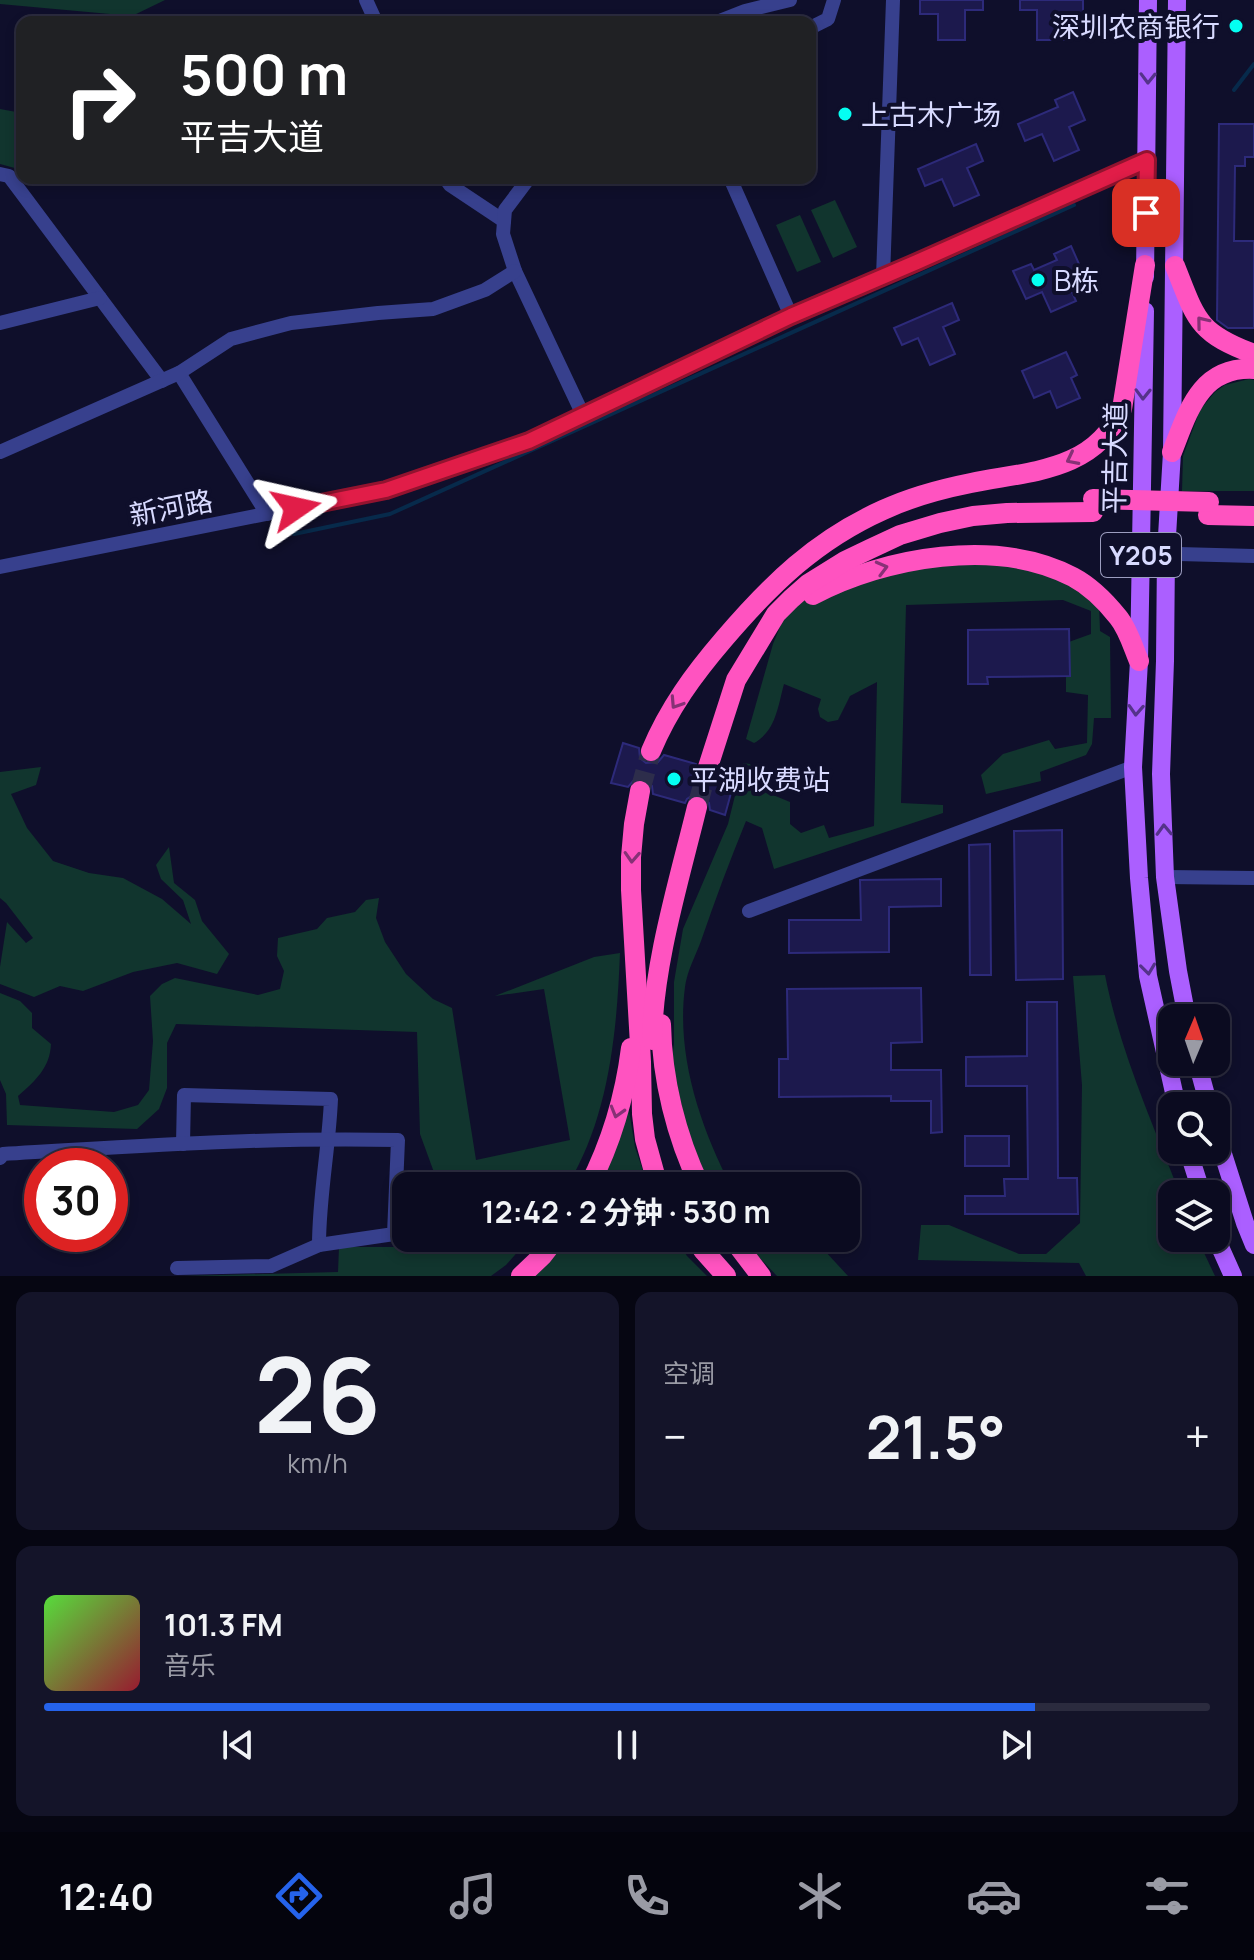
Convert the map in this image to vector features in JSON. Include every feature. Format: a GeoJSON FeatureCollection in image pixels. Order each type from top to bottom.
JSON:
{"type":"FeatureCollection","features":[{"type":"Feature","properties":{"kind":"highway"},"geometry":{"type":"LineString","coordinates":[[651,751],[662,724],[700,668],[742,617],[780,578],[832,536],[885,509],[928,493],[1053,468],[1075,459],[1104,437],[1122,409],[1145,265]]}},
{"type":"Feature","properties":{"kind":"highway"},"geometry":{"type":"LineString","coordinates":[[1175,266],[1196,318],[1214,336],[1254,354]]}},
{"type":"Feature","properties":{"kind":"highway"},"geometry":{"type":"LineString","coordinates":[[1172,452],[1190,405],[1198,393],[1220,375],[1234,370],[1254,369]]}},
{"type":"Feature","properties":{"kind":"highway"},"geometry":{"type":"LineString","coordinates":[[700,668],[801,574],[839,550],[895,523],[937,510],[1006,500],[1093,506],[1208,508],[1254,502]]}},
{"type":"Feature","properties":{"kind":"highway"},"geometry":{"type":"LineString","coordinates":[[708,767],[736,680],[776,614],[808,584],[900,535],[940,523],[973,516],[1093,506]]}},
{"type":"Feature","properties":{"kind":"highway"},"geometry":{"type":"LineString","coordinates":[[1208,508],[1254,516]]}},
{"type":"Feature","properties":{"kind":"highway"},"geometry":{"type":"LineString","coordinates":[[736,680],[770,631],[807,598],[864,572],[899,563],[964,555],[1019,560],[1074,577],[1099,596],[1120,619],[1139,661]]}},
{"type":"Feature","properties":{"kind":"highway"},"geometry":{"type":"LineString","coordinates":[[595,1172],[607,1146],[626,1082],[634,1026],[631,857],[640,791]]}},
{"type":"Feature","properties":{"kind":"highway"},"geometry":{"type":"LineString","coordinates":[[666,1172],[652,1113],[652,1011],[697,807]]}},
{"type":"Feature","properties":{"kind":"highway"},"geometry":{"type":"LineString","coordinates":[[669,923],[661,1040],[674,1117],[694,1172]]}},
{"type":"Feature","properties":{"kind":"highway"},"geometry":{"type":"LineString","coordinates":[[633,924],[642,1114],[654,1172]]}},
{"type":"Feature","properties":{"kind":"highway"},"geometry":{"type":"LineString","coordinates":[[521,1276],[545,1252]]}},
{"type":"Feature","properties":{"kind":"highway"},"geometry":{"type":"LineString","coordinates":[[692,1252],[712,1276]]}},
{"type":"Feature","properties":{"kind":"highway"},"geometry":{"type":"LineString","coordinates":[[705,1252],[726,1276]]}},
{"type":"Feature","properties":{"kind":"highway"},"geometry":{"type":"LineString","coordinates":[[743,1252],[761,1276]]}},
{"type":"Feature","properties":{"kind":"main road"},"geometry":{"type":"LineString","coordinates":[[1140,0],[1149,33]]}},
{"type":"Feature","properties":{"kind":"main road","name":"平吉大道"},"geometry":{"type":"LineString","coordinates":[[1148,0],[1139,661],[1133,767],[1148,976],[1174,1092]]}},
{"type":"Feature","properties":{"kind":"main road","name":"平吉大道"},"geometry":{"type":"LineString","coordinates":[[1177,0],[1172,452],[1166,553],[1161,774],[1165,877],[1184,1004]]}},
{"type":"Feature","properties":{"kind":"main road"},"geometry":{"type":"LineString","coordinates":[[1177,33],[1185,0]]}},
{"type":"Feature","properties":{"kind":"main road"},"geometry":{"type":"LineString","coordinates":[[1226,1164],[1254,1245]]}},
{"type":"Feature","properties":{"kind":"main road"},"geometry":{"type":"LineString","coordinates":[[1222,1252],[1233,1276]]}},
{"type":"Feature","properties":{"kind":"street"},"geometry":{"type":"LineString","coordinates":[[732,16],[790,0]]}},
{"type":"Feature","properties":{"kind":"street"},"geometry":{"type":"LineString","coordinates":[[816,25],[828,19],[834,0]]}},
{"type":"Feature","properties":{"kind":"street"},"geometry":{"type":"LineString","coordinates":[[883,277],[893,0]]}},
{"type":"Feature","properties":{"kind":"street","name":"新河路"},"geometry":{"type":"LineString","coordinates":[[0,567],[386,490],[529,441],[791,316],[1147,160]]}},
{"type":"Feature","properties":{"kind":"street"},"geometry":{"type":"LineString","coordinates":[[0,174],[9,176],[162,381]]}},
{"type":"Feature","properties":{"kind":"street"},"geometry":{"type":"LineString","coordinates":[[449,184],[504,221]]}},
{"type":"Feature","properties":{"kind":"street"},"geometry":{"type":"LineString","coordinates":[[524,184],[505,210],[503,234],[515,271],[583,415]]}},
{"type":"Feature","properties":{"kind":"street"},"geometry":{"type":"LineString","coordinates":[[733,184],[791,316]]}},
{"type":"Feature","properties":{"kind":"street"},"geometry":{"type":"LineString","coordinates":[[0,452],[179,373],[231,339],[291,323],[433,309],[485,290],[515,271]]}},
{"type":"Feature","properties":{"kind":"street"},"geometry":{"type":"LineString","coordinates":[[0,323],[100,298]]}},
{"type":"Feature","properties":{"kind":"street"},"geometry":{"type":"LineString","coordinates":[[179,373],[267,514]]}},
{"type":"Feature","properties":{"kind":"street"},"geometry":{"type":"LineString","coordinates":[[1141,553],[1254,556]]}},
{"type":"Feature","properties":{"kind":"street"},"geometry":{"type":"LineString","coordinates":[[749,911],[1133,767]]}},
{"type":"Feature","properties":{"kind":"street"},"geometry":{"type":"LineString","coordinates":[[1165,877],[1254,878]]}},
{"type":"Feature","properties":{"kind":"street"},"geometry":{"type":"LineString","coordinates":[[183,1144],[184,1095],[331,1099],[319,1213],[319,1245]]}},
{"type":"Feature","properties":{"kind":"street"},"geometry":{"type":"LineString","coordinates":[[0,1158],[3,1154],[183,1144],[398,1140],[394,1234],[319,1245],[271,1266],[177,1268]]}},
{"type":"Feature","properties":{"kind":"green space"},"geometry":{"type":"Polygon","coordinates":[[[0,0],[165,0],[132,16],[0,4],[0,0]]]}},
{"type":"Feature","properties":{"kind":"green space"},"geometry":{"type":"Polygon","coordinates":[[[0,109],[16,112],[16,168],[0,164],[0,109]]]}},
{"type":"Feature","properties":{"kind":"green space"},"geometry":{"type":"Polygon","coordinates":[[[835,200],[857,247],[833,258],[811,210],[835,200]]]}},
{"type":"Feature","properties":{"kind":"green space"},"geometry":{"type":"Polygon","coordinates":[[[800,215],[821,262],[797,272],[776,225],[800,215]]]}},
{"type":"Feature","properties":{"kind":"green space"},"geometry":{"type":"Polygon","coordinates":[[[1254,380],[1254,491],[1182,491],[1183,456],[1200,410],[1225,385],[1254,380]]]}},
{"type":"Feature","properties":{"kind":"green space"},"geometry":{"type":"Polygon","coordinates":[[[1031,558],[1099,604],[1100,631],[1110,637],[1111,718],[1094,718],[1092,744],[1086,755],[1040,772],[1041,781],[986,794],[981,775],[1003,754],[1049,740],[1055,749],[1087,743],[1088,695],[1066,692],[1066,643],[1091,634],[1091,611],[1063,600],[906,605],[901,803],[943,805],[943,813],[774,869],[762,828],[746,821],[685,987],[683,1013],[687,1064],[700,1115],[724,1172],[704,1172],[685,1121],[672,1061],[674,982],[683,929],[728,824],[743,763],[750,764],[755,772],[756,788],[790,802],[790,824],[801,833],[824,825],[829,838],[874,826],[877,682],[850,696],[838,720],[828,722],[820,717],[818,709],[821,699],[784,684],[772,725],[754,743],[746,739],[782,622],[797,604],[847,574],[1031,558]]]}},
{"type":"Feature","properties":{"kind":"green space"},"geometry":{"type":"Polygon","coordinates":[[[41,767],[36,785],[11,794],[27,828],[53,861],[89,873],[123,878],[162,899],[191,924],[183,900],[161,879],[156,865],[169,847],[174,883],[195,900],[202,921],[229,954],[217,974],[177,963],[133,972],[83,991],[60,986],[34,997],[0,984],[7,922],[26,943],[33,938],[0,898],[0,772],[41,767]]]}},
{"type":"Feature","properties":{"kind":"green space"},"geometry":{"type":"Polygon","coordinates":[[[379,898],[376,918],[385,942],[406,974],[433,999],[452,1008],[476,1160],[570,1140],[544,989],[495,996],[594,957],[620,953],[608,1073],[593,1132],[575,1172],[434,1172],[420,1134],[417,1032],[176,1024],[167,1043],[167,1088],[159,1109],[137,1129],[7,1125],[6,1094],[0,1080],[0,993],[20,1001],[32,1013],[32,1028],[51,1044],[45,1067],[18,1096],[20,1105],[114,1112],[138,1105],[149,1090],[153,1041],[150,996],[162,984],[175,978],[258,995],[280,989],[284,971],[277,956],[278,938],[317,929],[327,918],[355,912],[366,900],[379,898]]]}},
{"type":"Feature","properties":{"kind":"green space"},"geometry":{"type":"Polygon","coordinates":[[[1105,975],[1128,1059],[1158,1138],[1158,1164],[1168,1164],[1174,1180],[1158,1180],[1158,1252],[1204,1252],[1215,1276],[1086,1276],[1079,1263],[918,1260],[921,1225],[949,1225],[1019,1254],[1046,1254],[1080,1223],[1082,1085],[1073,976],[1105,975]]]}},
{"type":"Feature","properties":{"kind":"green space"},"geometry":{"type":"Polygon","coordinates":[[[628,1104],[635,1147],[643,1172],[598,1172],[628,1104]]]}},
{"type":"Feature","properties":{"kind":"green space"},"geometry":{"type":"Polygon","coordinates":[[[339,1247],[392,1247],[392,1252],[518,1252],[491,1276],[183,1276],[338,1272],[339,1247]]]}},
{"type":"Feature","properties":{"kind":"green space"},"geometry":{"type":"Polygon","coordinates":[[[550,1252],[685,1252],[707,1276],[529,1276],[550,1252]]]}},
{"type":"Feature","properties":{"kind":"green space"},"geometry":{"type":"Polygon","coordinates":[[[754,1252],[826,1252],[848,1276],[777,1276],[754,1252]]]}},
{"type":"Feature","properties":{"kind":"building"},"geometry":{"type":"Polygon","coordinates":[[[920,0],[983,0],[983,10],[965,10],[965,40],[938,40],[938,14],[920,14],[920,0]]]}},
{"type":"Feature","properties":{"kind":"building"},"geometry":{"type":"Polygon","coordinates":[[[1020,0],[1083,0],[1083,14],[1065,14],[1065,40],[1037,40],[1037,10],[1020,10],[1020,0]]]}},
{"type":"Feature","properties":{"kind":"building"},"geometry":{"type":"Polygon","coordinates":[[[1073,92],[1085,120],[1069,127],[1079,150],[1054,161],[1042,134],[1025,141],[1018,124],[1058,107],[1055,100],[1073,92]]]}},
{"type":"Feature","properties":{"kind":"building"},"geometry":{"type":"Polygon","coordinates":[[[1219,124],[1254,124],[1254,157],[1245,157],[1245,166],[1235,166],[1234,241],[1254,241],[1254,328],[1228,328],[1217,320],[1219,124]]]}},
{"type":"Feature","properties":{"kind":"building"},"geometry":{"type":"Polygon","coordinates":[[[976,144],[983,161],[967,168],[979,195],[954,206],[942,179],[925,186],[918,169],[976,144]]]}},
{"type":"Feature","properties":{"kind":"building","name":"B栋"},"geometry":{"type":"Polygon","coordinates":[[[1071,246],[1083,273],[1067,281],[1076,301],[1051,312],[1042,292],[1026,299],[1013,271],[1031,264],[1034,270],[1057,260],[1054,254],[1071,246]]]}},
{"type":"Feature","properties":{"kind":"building"},"geometry":{"type":"Polygon","coordinates":[[[952,303],[959,320],[943,327],[955,354],[930,365],[918,338],[902,345],[894,328],[952,303]]]}},
{"type":"Feature","properties":{"kind":"building"},"geometry":{"type":"Polygon","coordinates":[[[1066,352],[1077,375],[1071,378],[1080,398],[1057,408],[1050,391],[1034,398],[1022,371],[1066,352]]]}},
{"type":"Feature","properties":{"kind":"building"},"geometry":{"type":"Polygon","coordinates":[[[1069,629],[1070,676],[987,677],[988,684],[968,684],[968,630],[1069,629]]]}},
{"type":"Feature","properties":{"kind":"building","name":"平湖收费站"},"geometry":{"type":"Polygon","coordinates":[[[623,743],[639,748],[640,758],[646,763],[658,762],[664,755],[696,764],[698,775],[705,780],[716,777],[720,771],[736,775],[725,815],[710,810],[709,803],[701,795],[693,795],[685,803],[653,794],[652,786],[643,778],[635,779],[628,787],[611,783],[623,743]]]}},
{"type":"Feature","properties":{"kind":"building"},"geometry":{"type":"Polygon","coordinates":[[[1062,830],[1063,979],[1016,980],[1014,831],[1062,830]]]}},
{"type":"Feature","properties":{"kind":"building"},"geometry":{"type":"Polygon","coordinates":[[[990,844],[991,975],[970,975],[969,845],[990,844]]]}},
{"type":"Feature","properties":{"kind":"building"},"geometry":{"type":"Polygon","coordinates":[[[941,879],[941,906],[889,907],[889,952],[789,953],[789,920],[861,920],[860,880],[941,879]]]}},
{"type":"Feature","properties":{"kind":"building"},"geometry":{"type":"Polygon","coordinates":[[[921,988],[922,1042],[891,1043],[891,1070],[941,1070],[942,1132],[931,1133],[931,1101],[891,1101],[891,1096],[779,1097],[779,1059],[788,1059],[787,989],[921,988]]]}},
{"type":"Feature","properties":{"kind":"building"},"geometry":{"type":"Polygon","coordinates":[[[1027,1002],[1057,1002],[1058,1178],[1077,1178],[1078,1214],[965,1214],[965,1196],[1005,1196],[1004,1179],[1028,1179],[1027,1086],[966,1086],[966,1057],[1027,1056],[1027,1002]]]}},
{"type":"Feature","properties":{"kind":"building"},"geometry":{"type":"Polygon","coordinates":[[[965,1136],[1009,1136],[1009,1166],[965,1166],[965,1136]]]}},
{"type":"Feature","properties":{"kind":"waterway"},"geometry":{"type":"LineString","coordinates":[[1234,90],[1254,64]]}},
{"type":"Feature","properties":{"kind":"waterway"},"geometry":{"type":"LineString","coordinates":[[294,534],[390,514],[1074,205]]}},
{"type":"Feature","properties":{"kind":"tunnel"},"geometry":{"type":"LineString","coordinates":[[640,791],[651,751]]}},
{"type":"Feature","properties":{"kind":"tunnel"},"geometry":{"type":"LineString","coordinates":[[697,807],[708,767]]}},
{"type":"Feature","properties":{"kind":"place","name":"深圳农商银行"},"geometry":{"type":"Point","coordinates":[1236,26]}},
{"type":"Feature","properties":{"kind":"place","name":"上古木广场"},"geometry":{"type":"Point","coordinates":[845,114]}},
{"type":"Feature","properties":{"kind":"place","name":"B栋"},"geometry":{"type":"Point","coordinates":[1038,280]}},
{"type":"Feature","properties":{"kind":"place","name":"平湖收费站"},"geometry":{"type":"Point","coordinates":[674,779]}},
{"type":"Feature","properties":{"kind":"route"},"geometry":{"type":"LineString","coordinates":[[296,508],[386,490],[529,441],[791,316],[1147,160],[1146,213]]}}]}
